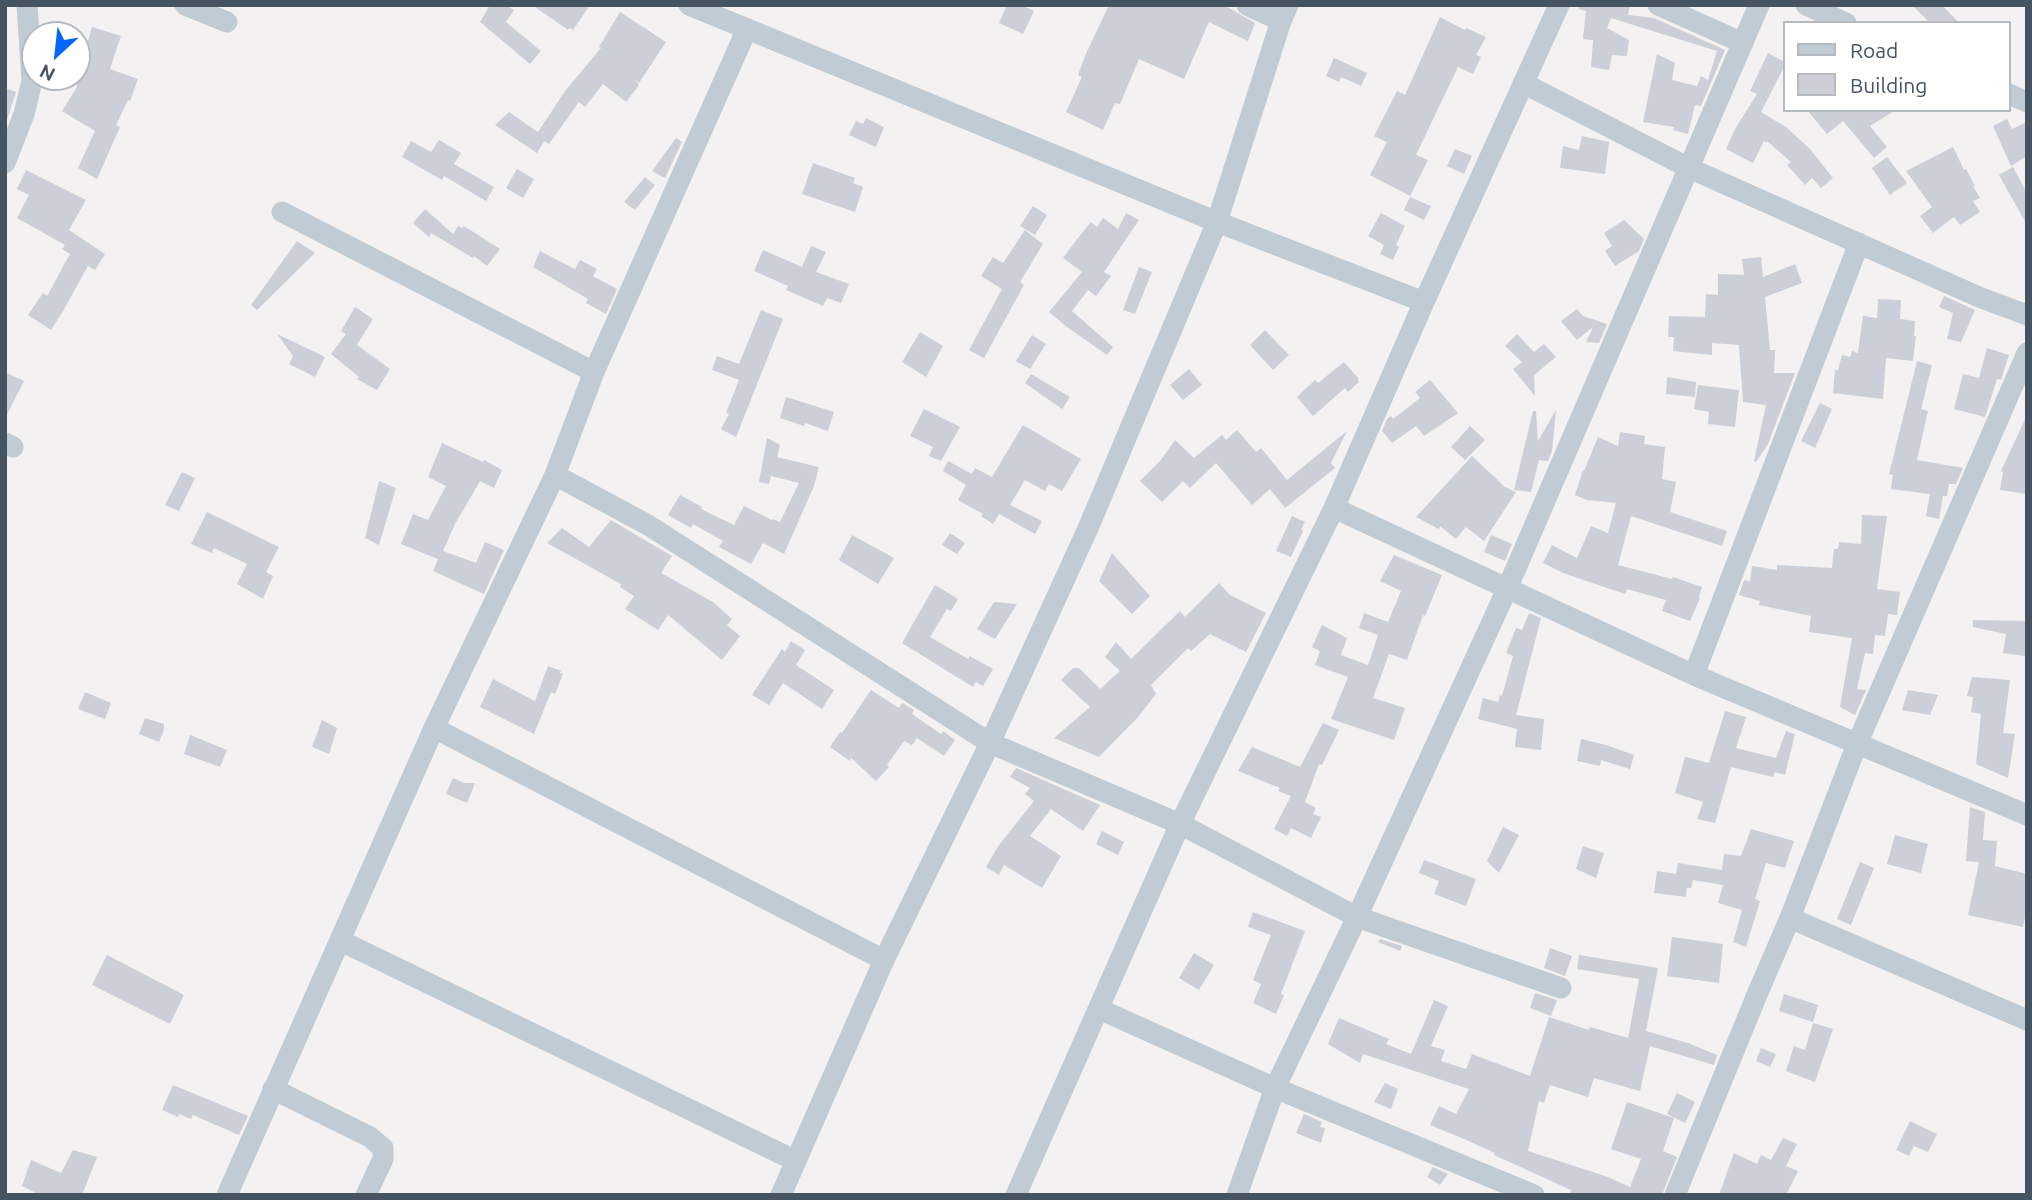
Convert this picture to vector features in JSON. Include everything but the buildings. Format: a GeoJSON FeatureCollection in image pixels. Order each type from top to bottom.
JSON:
{"type":"FeatureCollection","features":[{"type":"Feature","properties":{"kind":"street"},"geometry":{"type":"LineString","coordinates":[[5,163],[24,114],[32,81],[27,5]]}},
{"type":"Feature","properties":{"kind":"street"},"geometry":{"type":"LineString","coordinates":[[185,5],[228,22]]}},
{"type":"Feature","properties":{"kind":"street"},"geometry":{"type":"LineString","coordinates":[[688,5],[1217,222],[1424,302]]}},
{"type":"Feature","properties":{"kind":"street"},"geometry":{"type":"LineString","coordinates":[[781,1195],[884,960],[990,743],[1089,526],[1217,222],[1285,13],[1247,5]]}},
{"type":"Feature","properties":{"kind":"street"},"geometry":{"type":"LineString","coordinates":[[1016,1195],[1180,824],[1334,508],[1559,5]]}},
{"type":"Feature","properties":{"kind":"street"},"geometry":{"type":"LineString","coordinates":[[1658,5],[1744,43]]}},
{"type":"Feature","properties":{"kind":"street"},"geometry":{"type":"LineString","coordinates":[[1237,1195],[1275,1088],[1357,917],[1507,589],[1759,5]]}},
{"type":"Feature","properties":{"kind":"street"},"geometry":{"type":"LineString","coordinates":[[1806,5],[1842,21]]}},
{"type":"Feature","properties":{"kind":"street"},"geometry":{"type":"LineString","coordinates":[[227,1195],[434,728],[555,475],[594,372],[747,29]]}},
{"type":"Feature","properties":{"kind":"street"},"geometry":{"type":"LineString","coordinates":[[1523,83],[1689,168],[1979,297],[2027,315]]}},
{"type":"Feature","properties":{"kind":"street"},"geometry":{"type":"LineString","coordinates":[[2011,95],[2027,102]]}},
{"type":"Feature","properties":{"kind":"street"},"geometry":{"type":"LineString","coordinates":[[282,212],[594,372]]}},
{"type":"Feature","properties":{"kind":"street"},"geometry":{"type":"LineString","coordinates":[[1694,675],[1859,243]]}},
{"type":"Feature","properties":{"kind":"street"},"geometry":{"type":"LineString","coordinates":[[1675,1195],[1790,918],[1857,744],[2027,353]]}},
{"type":"Feature","properties":{"kind":"street"},"geometry":{"type":"LineString","coordinates":[[555,475],[648,525],[990,743],[1180,824],[1357,917],[1561,988]]}},
{"type":"Feature","properties":{"kind":"street"},"geometry":{"type":"LineString","coordinates":[[1334,508],[1694,675],[2027,815]]}},
{"type":"Feature","properties":{"kind":"street"},"geometry":{"type":"LineString","coordinates":[[434,728],[884,960]]}},
{"type":"Feature","properties":{"kind":"street"},"geometry":{"type":"LineString","coordinates":[[1790,918],[2027,1020]]}},
{"type":"Feature","properties":{"kind":"street"},"geometry":{"type":"LineString","coordinates":[[341,941],[796,1161]]}},
{"type":"Feature","properties":{"kind":"street"},"geometry":{"type":"LineString","coordinates":[[1099,1009],[1275,1088],[1534,1195]]}},
{"type":"Feature","properties":{"kind":"street"},"geometry":{"type":"LineString","coordinates":[[273,1089],[370,1137],[383,1148],[383,1159],[366,1195]]}}]}
